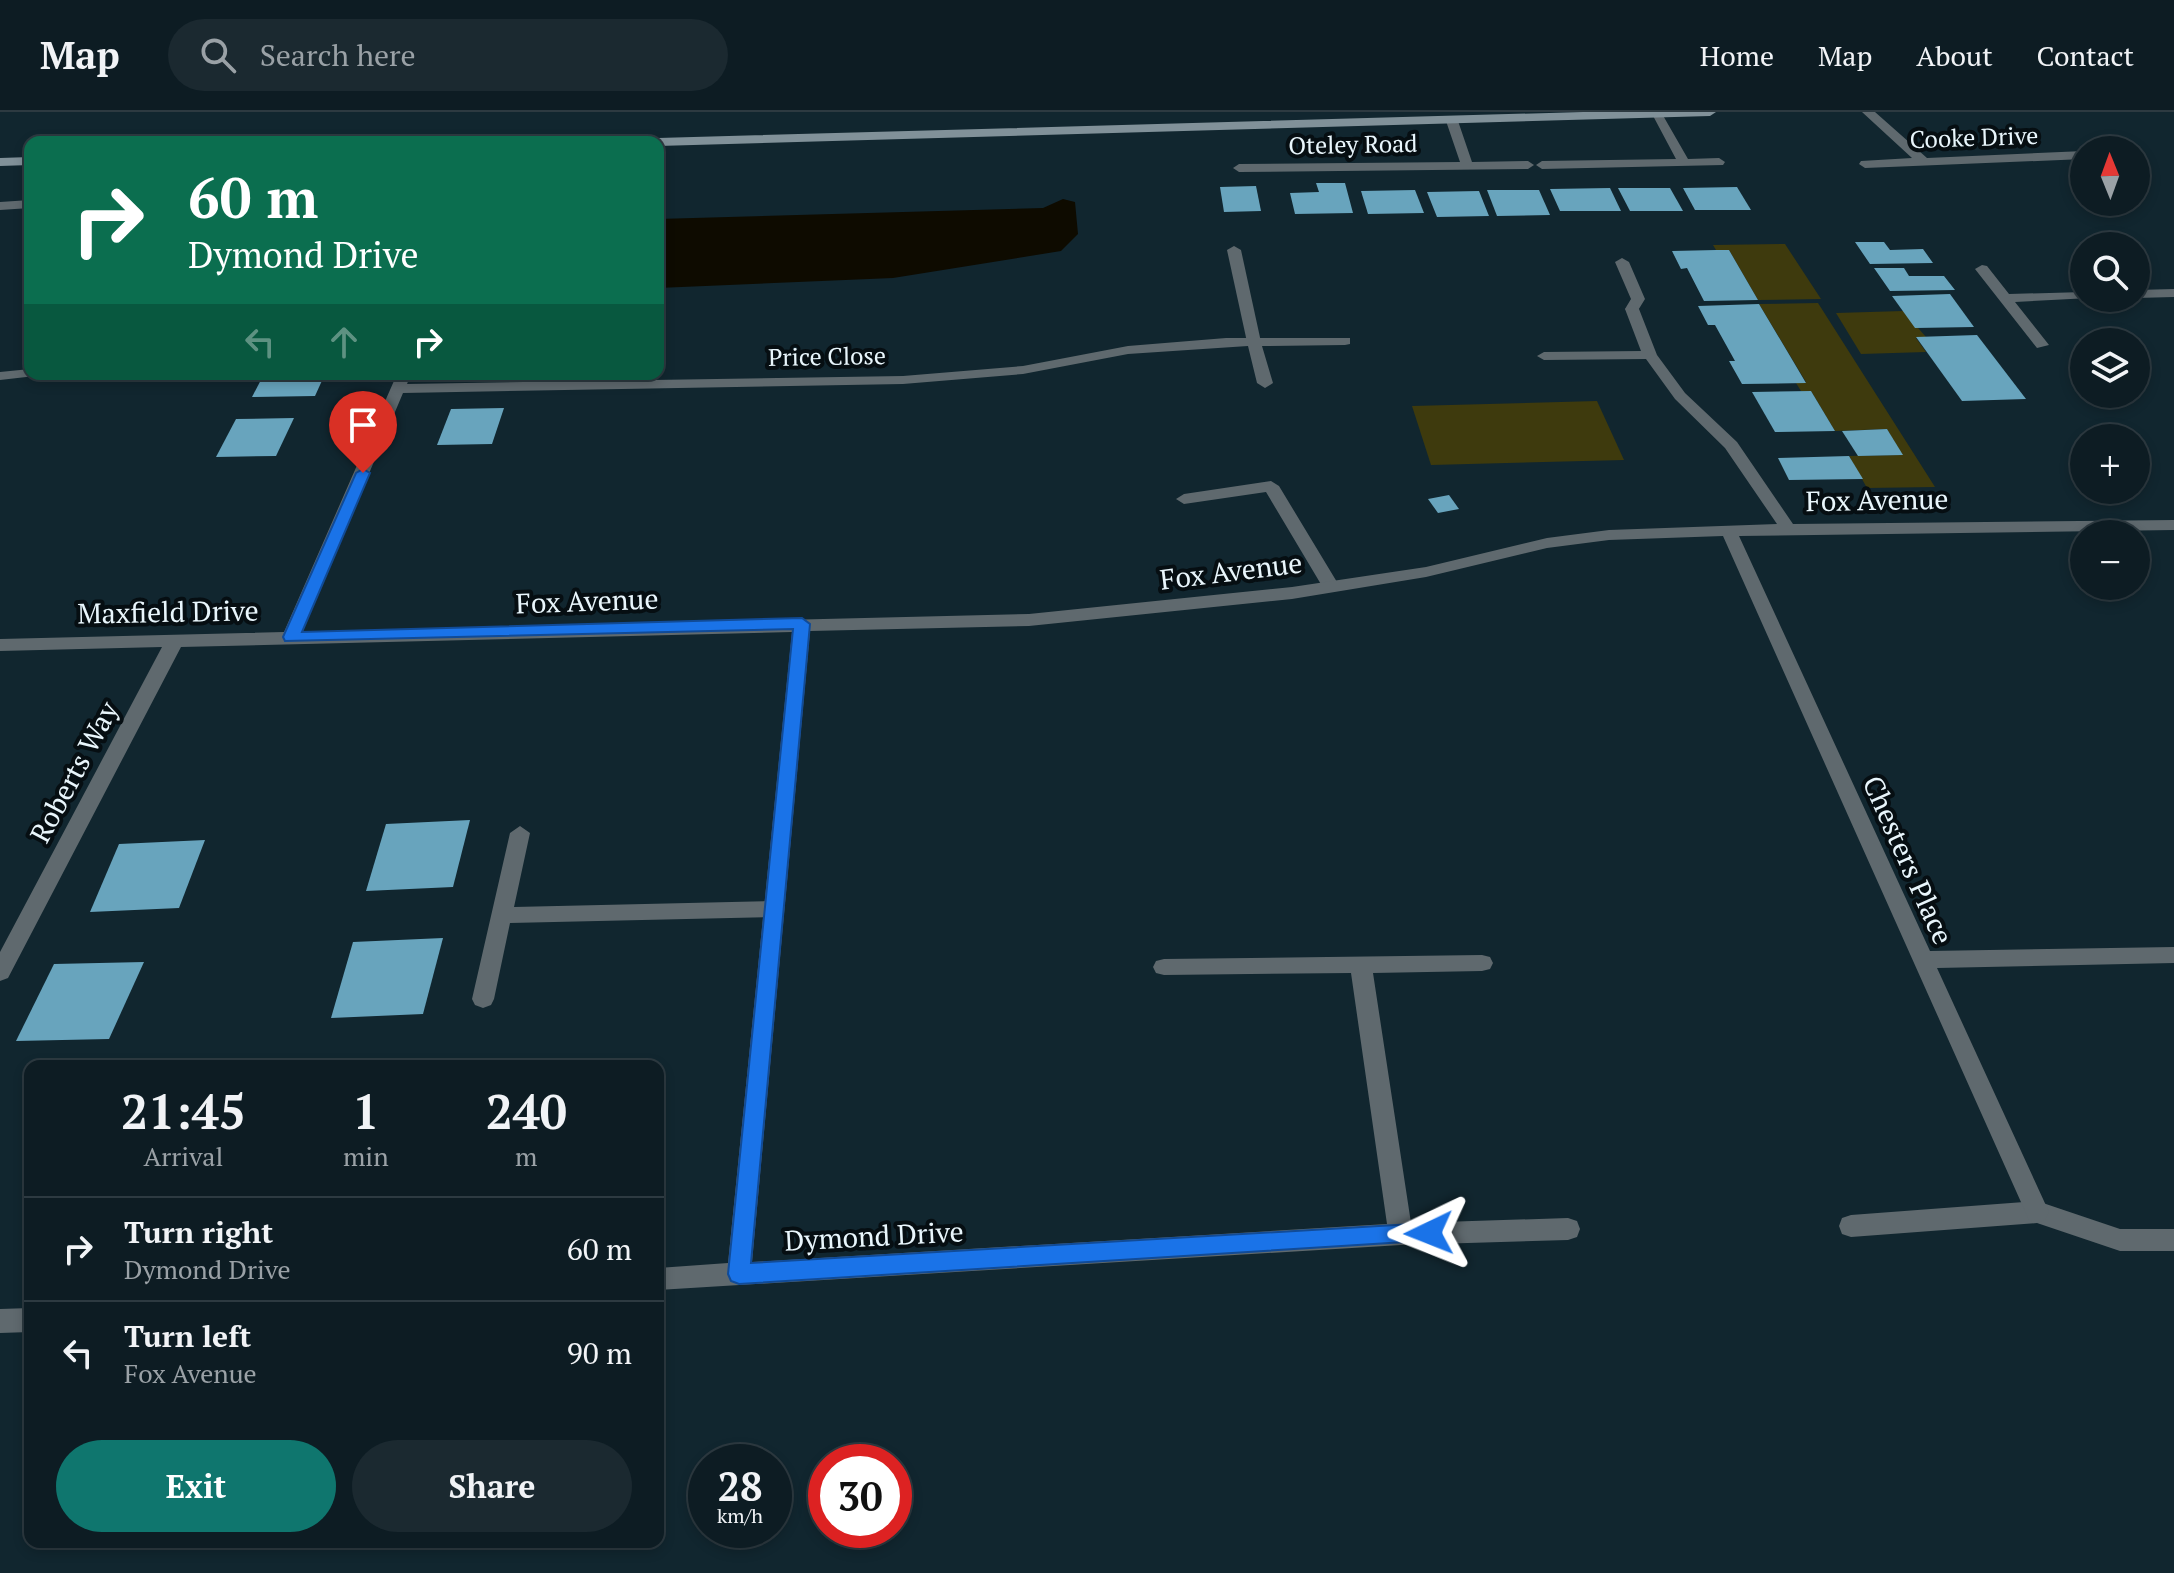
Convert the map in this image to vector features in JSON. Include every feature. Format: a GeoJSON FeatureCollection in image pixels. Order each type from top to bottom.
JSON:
{"type":"FeatureCollection","features":[{"type":"Feature","properties":{"kind":"main road","name":"Oteley Road"},"geometry":{"type":"LineString","coordinates":[[664,142],[1710,112]]}},
{"type":"Feature","properties":{"kind":"main road"},"geometry":{"type":"LineString","coordinates":[[0,162],[24,161]]}},
{"type":"Feature","properties":{"kind":"street"},"geometry":{"type":"LineString","coordinates":[[1868,112],[1924,162]]}},
{"type":"Feature","properties":{"kind":"street"},"geometry":{"type":"LineString","coordinates":[[1656,114],[1684,162]]}},
{"type":"Feature","properties":{"kind":"street","name":"Oteley Road"},"geometry":{"type":"LineString","coordinates":[[1452,121],[1467,165]]}},
{"type":"Feature","properties":{"kind":"street","name":"Cooke Drive"},"geometry":{"type":"LineString","coordinates":[[1865,164],[2070,156]]}},
{"type":"Feature","properties":{"kind":"street"},"geometry":{"type":"LineString","coordinates":[[1542,165],[1719,162]]}},
{"type":"Feature","properties":{"kind":"street","name":"Oteley Road"},"geometry":{"type":"LineString","coordinates":[[1239,168],[1528,165]]}},
{"type":"Feature","properties":{"kind":"street"},"geometry":{"type":"LineString","coordinates":[[0,206],[24,204]]}},
{"type":"Feature","properties":{"kind":"street"},"geometry":{"type":"LineString","coordinates":[[1234,250],[1265,383]]}},
{"type":"Feature","properties":{"kind":"street"},"geometry":{"type":"LineString","coordinates":[[1622,262],[1638,299],[1632,309],[1650,355],[1680,396],[1731,445],[1788,529]]}},
{"type":"Feature","properties":{"kind":"street"},"geometry":{"type":"LineString","coordinates":[[1982,269],[2042,345]]}},
{"type":"Feature","properties":{"kind":"street"},"geometry":{"type":"LineString","coordinates":[[2150,294],[2174,293]]}},
{"type":"Feature","properties":{"kind":"street"},"geometry":{"type":"LineString","coordinates":[[2004,298],[2070,296]]}},
{"type":"Feature","properties":{"kind":"street","name":"Price Close"},"geometry":{"type":"LineString","coordinates":[[401,382],[903,380],[1023,370],[1128,350],[1254,342],[1345,341]]}},
{"type":"Feature","properties":{"kind":"street"},"geometry":{"type":"LineString","coordinates":[[1544,356],[1650,355]]}},
{"type":"Feature","properties":{"kind":"street"},"geometry":{"type":"LineString","coordinates":[[0,376],[24,374]]}},
{"type":"Feature","properties":{"kind":"street","name":"Maxfield Drive"},"geometry":{"type":"LineString","coordinates":[[0,645],[291,637],[401,382]]}},
{"type":"Feature","properties":{"kind":"street"},"geometry":{"type":"LineString","coordinates":[[1184,499],[1271,486],[1331,587]]}},
{"type":"Feature","properties":{"kind":"street","name":"Fox Avenue"},"geometry":{"type":"LineString","coordinates":[[291,637],[1029,620],[1178,607],[1331,587],[1426,572],[1547,543],[1609,535],[1728,530],[2174,525]]}},
{"type":"Feature","properties":{"kind":"street","name":"Chesters Place"},"geometry":{"type":"LineString","coordinates":[[1728,530],[2037,1212]]}},
{"type":"Feature","properties":{"kind":"street","name":"Dymond Drive"},"geometry":{"type":"LineString","coordinates":[[802,624],[739,1274],[1401,1234],[1568,1229]]}},
{"type":"Feature","properties":{"kind":"street","name":"Roberts Way"},"geometry":{"type":"LineString","coordinates":[[0,972],[175,640]]}},
{"type":"Feature","properties":{"kind":"street"},"geometry":{"type":"LineString","coordinates":[[483,999],[520,833]]}},
{"type":"Feature","properties":{"kind":"street"},"geometry":{"type":"LineString","coordinates":[[502,915],[774,909]]}},
{"type":"Feature","properties":{"kind":"street"},"geometry":{"type":"LineString","coordinates":[[1922,960],[2174,955]]}},
{"type":"Feature","properties":{"kind":"street"},"geometry":{"type":"LineString","coordinates":[[1164,967],[1482,963]]}},
{"type":"Feature","properties":{"kind":"street"},"geometry":{"type":"LineString","coordinates":[[1361,965],[1401,1234]]}},
{"type":"Feature","properties":{"kind":"street"},"geometry":{"type":"LineString","coordinates":[[1851,1226],[2037,1212],[2120,1240],[2174,1240]]}},
{"type":"Feature","properties":{"kind":"street"},"geometry":{"type":"LineString","coordinates":[[664,1279],[739,1274]]}},
{"type":"Feature","properties":{"kind":"street"},"geometry":{"type":"LineString","coordinates":[[0,1321],[24,1320]]}},
{"type":"Feature","properties":{"kind":"shaded area"},"geometry":{"type":"Polygon","coordinates":[[[1063,199],[1075,202],[1078,234],[1061,251],[893,278],[664,288],[664,219],[1043,208],[1063,199]]]}},
{"type":"Feature","properties":{"kind":"shaded area"},"geometry":{"type":"Polygon","coordinates":[[[1785,244],[1821,299],[1758,300],[1729,250],[1716,250],[1713,245],[1785,244]]]}},
{"type":"Feature","properties":{"kind":"shaded area"},"geometry":{"type":"Polygon","coordinates":[[[1818,303],[1935,487],[1867,488],[1849,456],[1902,455],[1887,429],[1835,431],[1811,391],[1801,391],[1796,383],[1806,382],[1759,304],[1818,303]]]}},
{"type":"Feature","properties":{"kind":"shaded area"},"geometry":{"type":"Polygon","coordinates":[[[1903,311],[1926,337],[1916,338],[1926,352],[1861,354],[1836,313],[1903,311]]]}},
{"type":"Feature","properties":{"kind":"shaded area"},"geometry":{"type":"Polygon","coordinates":[[[1597,401],[1624,460],[1431,465],[1412,406],[1597,401]]]}},
{"type":"Feature","properties":{"kind":"building"},"geometry":{"type":"Polygon","coordinates":[[[1316,183],[1345,183],[1353,213],[1295,214],[1290,193],[1319,192],[1316,183]]]}},
{"type":"Feature","properties":{"kind":"building"},"geometry":{"type":"Polygon","coordinates":[[[1256,186],[1261,211],[1224,212],[1220,187],[1256,186]]]}},
{"type":"Feature","properties":{"kind":"building"},"geometry":{"type":"Polygon","coordinates":[[[1737,187],[1751,210],[1695,210],[1683,188],[1737,187]]]}},
{"type":"Feature","properties":{"kind":"building"},"geometry":{"type":"Polygon","coordinates":[[[1610,188],[1621,211],[1560,211],[1550,189],[1610,188]]]}},
{"type":"Feature","properties":{"kind":"building"},"geometry":{"type":"Polygon","coordinates":[[[1618,188],[1670,188],[1683,211],[1630,211],[1618,188]]]}},
{"type":"Feature","properties":{"kind":"building"},"geometry":{"type":"Polygon","coordinates":[[[1415,190],[1424,213],[1368,214],[1361,191],[1415,190]]]}},
{"type":"Feature","properties":{"kind":"building"},"geometry":{"type":"Polygon","coordinates":[[[1487,190],[1539,190],[1550,215],[1497,216],[1487,190]]]}},
{"type":"Feature","properties":{"kind":"building"},"geometry":{"type":"Polygon","coordinates":[[[1479,191],[1489,216],[1437,217],[1427,192],[1479,191]]]}},
{"type":"Feature","properties":{"kind":"building"},"geometry":{"type":"Polygon","coordinates":[[[1855,242],[1884,242],[1890,250],[1923,249],[1933,263],[1870,264],[1855,242]]]}},
{"type":"Feature","properties":{"kind":"building"},"geometry":{"type":"Polygon","coordinates":[[[1729,250],[1758,300],[1704,301],[1687,268],[1681,269],[1672,251],[1729,250]]]}},
{"type":"Feature","properties":{"kind":"building"},"geometry":{"type":"Polygon","coordinates":[[[1874,268],[1904,268],[1909,276],[1944,276],[1955,290],[1890,291],[1874,268]]]}},
{"type":"Feature","properties":{"kind":"building"},"geometry":{"type":"Polygon","coordinates":[[[1950,294],[1974,327],[1915,328],[1892,296],[1950,294]]]}},
{"type":"Feature","properties":{"kind":"building"},"geometry":{"type":"Polygon","coordinates":[[[1759,304],[1806,383],[1742,384],[1729,361],[1735,361],[1715,325],[1708,325],[1698,306],[1759,304]]]}},
{"type":"Feature","properties":{"kind":"building"},"geometry":{"type":"Polygon","coordinates":[[[1977,335],[2026,399],[1962,401],[1916,337],[1977,335]]]}},
{"type":"Feature","properties":{"kind":"building"},"geometry":{"type":"Polygon","coordinates":[[[261,380],[322,380],[315,396],[252,397],[261,380]]]}},
{"type":"Feature","properties":{"kind":"building"},"geometry":{"type":"Polygon","coordinates":[[[1811,391],[1835,431],[1775,432],[1752,392],[1811,391]]]}},
{"type":"Feature","properties":{"kind":"building"},"geometry":{"type":"Polygon","coordinates":[[[504,408],[492,444],[437,445],[451,409],[504,408]]]}},
{"type":"Feature","properties":{"kind":"building"},"geometry":{"type":"Polygon","coordinates":[[[294,418],[276,456],[216,457],[236,419],[294,418]]]}},
{"type":"Feature","properties":{"kind":"building"},"geometry":{"type":"Polygon","coordinates":[[[1887,429],[1903,455],[1858,456],[1842,431],[1887,429]]]}},
{"type":"Feature","properties":{"kind":"building"},"geometry":{"type":"Polygon","coordinates":[[[1849,456],[1863,479],[1789,480],[1778,458],[1849,456]]]}},
{"type":"Feature","properties":{"kind":"building"},"geometry":{"type":"Polygon","coordinates":[[[1449,495],[1459,509],[1438,513],[1428,499],[1449,495]]]}},
{"type":"Feature","properties":{"kind":"building"},"geometry":{"type":"Polygon","coordinates":[[[470,820],[453,887],[366,891],[386,824],[470,820]]]}},
{"type":"Feature","properties":{"kind":"building"},"geometry":{"type":"Polygon","coordinates":[[[205,840],[179,908],[90,912],[119,844],[205,840]]]}},
{"type":"Feature","properties":{"kind":"building"},"geometry":{"type":"Polygon","coordinates":[[[443,938],[423,1014],[331,1018],[353,942],[443,938]]]}},
{"type":"Feature","properties":{"kind":"building"},"geometry":{"type":"Polygon","coordinates":[[[144,962],[109,1039],[16,1041],[54,964],[144,962]]]}},
{"type":"Feature","properties":{"kind":"route"},"geometry":{"type":"LineString","coordinates":[[363,473],[291,637],[802,624],[739,1274],[1429,1233]]}}]}
